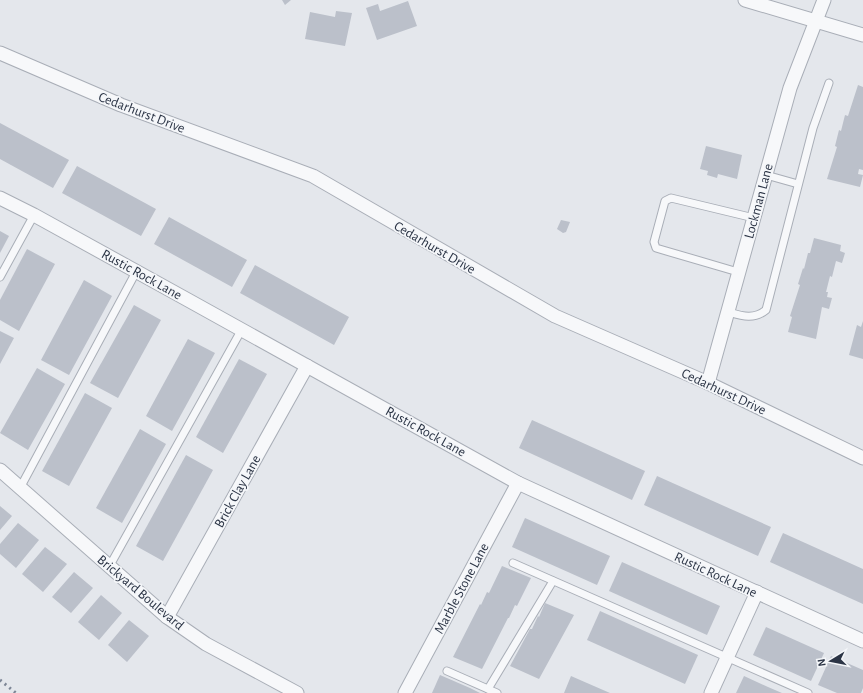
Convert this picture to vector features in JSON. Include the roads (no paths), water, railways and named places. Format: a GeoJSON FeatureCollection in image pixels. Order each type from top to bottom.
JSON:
{"type":"FeatureCollection","features":[{"type":"Feature","properties":{"kind":"street"},"geometry":{"type":"LineString","coordinates":[[745,0],[863,36]]}},
{"type":"Feature","properties":{"kind":"street","name":"Lockman Lane"},"geometry":{"type":"LineString","coordinates":[[708,383],[790,88],[824,0]]}},
{"type":"Feature","properties":{"kind":"street","name":"Cedarhurst Drive"},"geometry":{"type":"LineString","coordinates":[[0,52],[121,105],[313,176],[555,316],[708,383],[863,458]]}},
{"type":"Feature","properties":{"kind":"street","name":"Rustic Rock Lane"},"geometry":{"type":"LineString","coordinates":[[0,198],[34,215],[487,464],[518,483],[863,641]]}},
{"type":"Feature","properties":{"kind":"street","name":"Brick Clay Lane"},"geometry":{"type":"LineString","coordinates":[[167,617],[308,366]]}},
{"type":"Feature","properties":{"kind":"street","name":"Brickyard Boulevard"},"geometry":{"type":"LineString","coordinates":[[0,470],[167,617],[206,644],[297,693]]}},
{"type":"Feature","properties":{"kind":"street","name":"Marble Stone Lane"},"geometry":{"type":"LineString","coordinates":[[405,693],[518,483]]}},
{"type":"Feature","properties":{"kind":"street"},"geometry":{"type":"LineString","coordinates":[[711,693],[757,592]]}},
{"type":"Feature","properties":{"kind":"lane"},"geometry":{"type":"LineString","coordinates":[[728,312],[753,317],[760,315],[766,310],[813,128],[829,83]]}},
{"type":"Feature","properties":{"kind":"lane"},"geometry":{"type":"LineString","coordinates":[[766,174],[798,184]]}},
{"type":"Feature","properties":{"kind":"lane"},"geometry":{"type":"LineString","coordinates":[[738,272],[656,248],[654,242],[665,201],[671,198],[754,218]]}},
{"type":"Feature","properties":{"kind":"lane"},"geometry":{"type":"LineString","coordinates":[[0,277],[34,215]]}},
{"type":"Feature","properties":{"kind":"lane"},"geometry":{"type":"LineString","coordinates":[[20,488],[136,272]]}},
{"type":"Feature","properties":{"kind":"lane"},"geometry":{"type":"LineString","coordinates":[[109,567],[242,330]]}},
{"type":"Feature","properties":{"kind":"lane"},"geometry":{"type":"LineString","coordinates":[[513,563],[808,693]]}},
{"type":"Feature","properties":{"kind":"lane"},"geometry":{"type":"LineString","coordinates":[[488,689],[553,581]]}},
{"type":"Feature","properties":{"kind":"lane"},"geometry":{"type":"LineString","coordinates":[[447,671],[497,693]]}},
{"type":"Feature","properties":{"kind":"railway"},"geometry":{"type":"LineString","coordinates":[[0,680],[16,693]]}}]}
